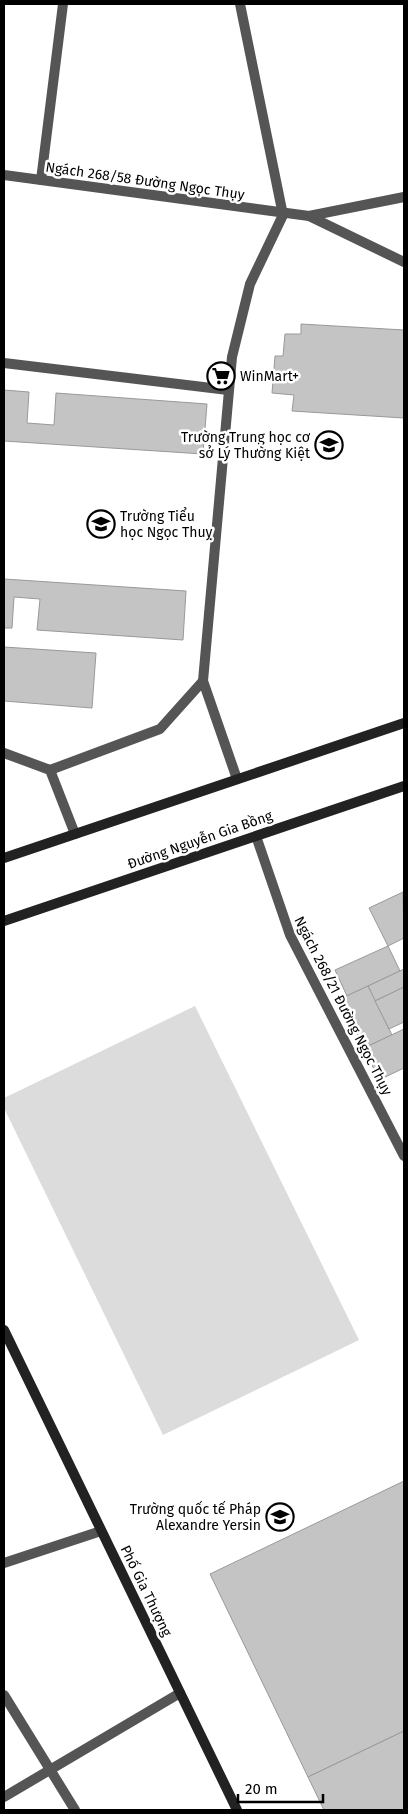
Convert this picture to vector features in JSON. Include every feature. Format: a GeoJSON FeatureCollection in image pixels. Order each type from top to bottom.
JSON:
{"type":"FeatureCollection","features":[{"type":"Feature","properties":{"kind":"main road"},"geometry":{"type":"LineString","coordinates":[[4,858],[404,723]]}},
{"type":"Feature","properties":{"kind":"main road","name":"Đường Nguyễn Gia Bồng"},"geometry":{"type":"LineString","coordinates":[[4,921],[404,786]]}},
{"type":"Feature","properties":{"kind":"main road","name":"Phố Gia Thượng"},"geometry":{"type":"LineString","coordinates":[[4,1330],[236,1810]]}},
{"type":"Feature","properties":{"kind":"street"},"geometry":{"type":"LineString","coordinates":[[40,180],[63,4]]}},
{"type":"Feature","properties":{"kind":"street"},"geometry":{"type":"LineString","coordinates":[[238,780],[203,681],[232,357],[250,284],[283,214],[240,4]]}},
{"type":"Feature","properties":{"kind":"street","name":"Ngách 268/58 Đường Ngọc Thụy"},"geometry":{"type":"LineString","coordinates":[[4,175],[309,216]]}},
{"type":"Feature","properties":{"kind":"street"},"geometry":{"type":"LineString","coordinates":[[309,216],[404,197]]}},
{"type":"Feature","properties":{"kind":"street"},"geometry":{"type":"LineString","coordinates":[[309,216],[404,262]]}},
{"type":"Feature","properties":{"kind":"street"},"geometry":{"type":"LineString","coordinates":[[4,363],[228,390]]}},
{"type":"Feature","properties":{"kind":"street"},"geometry":{"type":"LineString","coordinates":[[4,753],[50,770],[160,729],[203,681]]}},
{"type":"Feature","properties":{"kind":"street"},"geometry":{"type":"LineString","coordinates":[[50,770],[75,834]]}},
{"type":"Feature","properties":{"kind":"street","name":"Ngách 268/21 Đường Ngọc Thụy"},"geometry":{"type":"LineString","coordinates":[[256,836],[290,935],[404,1156]]}},
{"type":"Feature","properties":{"kind":"street"},"geometry":{"type":"LineString","coordinates":[[4,1563],[101,1531]]}},
{"type":"Feature","properties":{"kind":"street"},"geometry":{"type":"LineString","coordinates":[[4,1797],[180,1693]]}},
{"type":"Feature","properties":{"kind":"street"},"geometry":{"type":"LineString","coordinates":[[4,1695],[75,1810]]}},
{"type":"Feature","properties":{"kind":"shaded area"},"geometry":{"type":"Polygon","coordinates":[[[195,1006],[359,1340],[163,1435],[4,1108],[4,1098],[195,1006]]]}},
{"type":"Feature","properties":{"kind":"building"},"geometry":{"type":"Polygon","coordinates":[[[301,324],[404,330],[404,418],[292,411],[294,395],[272,393],[275,356],[283,356],[285,334],[301,334],[301,324]]]}},
{"type":"Feature","properties":{"kind":"building"},"geometry":{"type":"Polygon","coordinates":[[[4,390],[29,392],[27,423],[54,425],[56,393],[207,404],[203,454],[4,441],[4,390]]]}},
{"type":"Feature","properties":{"kind":"building"},"geometry":{"type":"Polygon","coordinates":[[[4,579],[186,591],[183,640],[37,630],[40,599],[14,597],[12,628],[4,628],[4,579]]]}},
{"type":"Feature","properties":{"kind":"building"},"geometry":{"type":"Polygon","coordinates":[[[4,647],[96,653],[92,708],[4,701],[4,647]]]}},
{"type":"Feature","properties":{"kind":"building"},"geometry":{"type":"Polygon","coordinates":[[[403,892],[404,938],[388,946],[369,908],[403,892]]]}},
{"type":"Feature","properties":{"kind":"building"},"geometry":{"type":"Polygon","coordinates":[[[388,946],[400,971],[347,996],[335,970],[388,946]]]}},
{"type":"Feature","properties":{"kind":"building"},"geometry":{"type":"Polygon","coordinates":[[[404,969],[404,987],[375,1001],[368,986],[404,969]]]}},
{"type":"Feature","properties":{"kind":"building"},"geometry":{"type":"Polygon","coordinates":[[[368,986],[392,1035],[364,1048],[340,999],[368,986]]]}},
{"type":"Feature","properties":{"kind":"building"},"geometry":{"type":"Polygon","coordinates":[[[404,987],[404,1022],[389,1029],[375,1001],[404,987]]]}},
{"type":"Feature","properties":{"kind":"building"},"geometry":{"type":"Polygon","coordinates":[[[404,1029],[404,1068],[379,1080],[364,1048],[404,1029]]]}},
{"type":"Feature","properties":{"kind":"building"},"geometry":{"type":"Polygon","coordinates":[[[404,1481],[404,1731],[308,1777],[210,1574],[404,1481]]]}},
{"type":"Feature","properties":{"kind":"building"},"geometry":{"type":"Polygon","coordinates":[[[404,1731],[404,1810],[324,1810],[308,1777],[404,1731]]]}},
{"type":"Feature","properties":{"kind":"place","name":"WinMart+"},"geometry":{"type":"Point","coordinates":[221,376]}},
{"type":"Feature","properties":{"kind":"place","name":"Trường Trung học cơ sở Lý Thường Kiệt"},"geometry":{"type":"Point","coordinates":[329,445]}},
{"type":"Feature","properties":{"kind":"place","name":"Trường Tiểu học Ngọc Thuỵ"},"geometry":{"type":"Point","coordinates":[101,524]}},
{"type":"Feature","properties":{"kind":"place","name":"Trường quốc tế Pháp Alexandre Yersin"},"geometry":{"type":"Point","coordinates":[280,1517]}}]}
